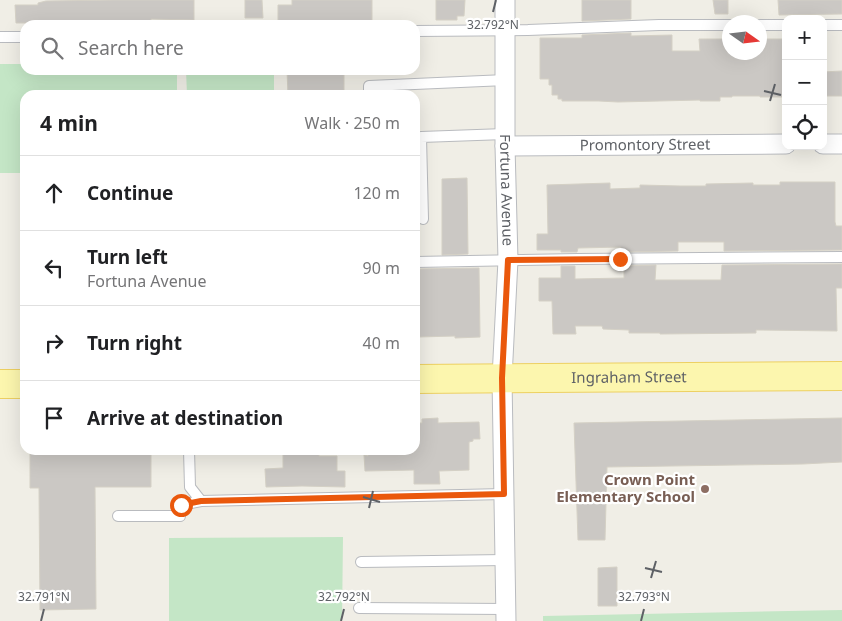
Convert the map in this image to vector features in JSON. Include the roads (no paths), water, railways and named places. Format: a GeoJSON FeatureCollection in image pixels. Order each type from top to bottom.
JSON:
{"type":"FeatureCollection","features":[{"type":"Feature","properties":{"kind":"main road","name":"Ingraham Street"},"geometry":{"type":"LineString","coordinates":[[420,379],[842,376]]}},
{"type":"Feature","properties":{"kind":"main road"},"geometry":{"type":"LineString","coordinates":[[0,384],[20,384]]}},
{"type":"Feature","properties":{"kind":"street","name":"Fortuna Avenue"},"geometry":{"type":"LineString","coordinates":[[505,0],[505,140],[508,260],[502,378],[506,615]]}},
{"type":"Feature","properties":{"kind":"street","name":"Promontory Street"},"geometry":{"type":"LineString","coordinates":[[505,140],[782,144]]}},
{"type":"Feature","properties":{"kind":"street"},"geometry":{"type":"LineString","coordinates":[[827,144],[842,144]]}},
{"type":"Feature","properties":{"kind":"lane"},"geometry":{"type":"LineString","coordinates":[[420,32],[722,25]]}},
{"type":"Feature","properties":{"kind":"lane"},"geometry":{"type":"LineString","coordinates":[[767,25],[782,25]]}},
{"type":"Feature","properties":{"kind":"lane"},"geometry":{"type":"LineString","coordinates":[[827,25],[842,25]]}},
{"type":"Feature","properties":{"kind":"lane"},"geometry":{"type":"LineString","coordinates":[[0,37],[20,37]]}},
{"type":"Feature","properties":{"kind":"lane"},"geometry":{"type":"LineString","coordinates":[[369,90],[369,86],[506,80]]}},
{"type":"Feature","properties":{"kind":"lane"},"geometry":{"type":"LineString","coordinates":[[423,220],[421,137],[505,140]]}},
{"type":"Feature","properties":{"kind":"lane"},"geometry":{"type":"LineString","coordinates":[[420,262],[842,257]]}},
{"type":"Feature","properties":{"kind":"lane"},"geometry":{"type":"LineString","coordinates":[[189,455],[190,487],[201,501]]}},
{"type":"Feature","properties":{"kind":"lane"},"geometry":{"type":"LineString","coordinates":[[118,516],[180,516],[181,505],[201,501],[504,494]]}},
{"type":"Feature","properties":{"kind":"lane"},"geometry":{"type":"LineString","coordinates":[[361,562],[505,560]]}},
{"type":"Feature","properties":{"kind":"lane"},"geometry":{"type":"LineString","coordinates":[[359,608],[506,615]]}},
{"type":"Feature","properties":{"kind":"place","name":"Crown Point Elementary School"},"geometry":{"type":"Point","coordinates":[705,489]}}]}
